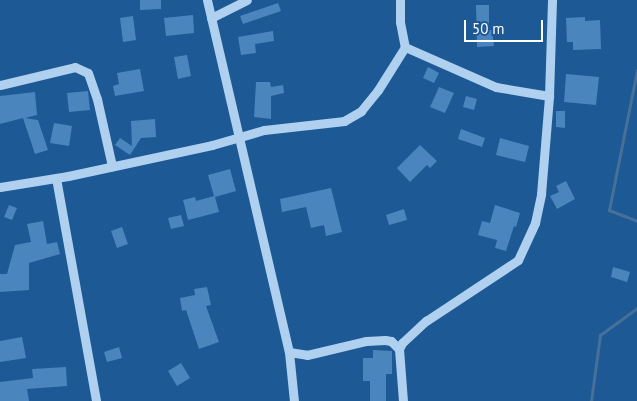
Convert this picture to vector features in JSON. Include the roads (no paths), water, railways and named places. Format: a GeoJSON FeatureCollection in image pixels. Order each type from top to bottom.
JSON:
{"type":"FeatureCollection","features":[{"type":"Feature","properties":{"kind":"street"},"geometry":{"type":"LineString","coordinates":[[207,0],[288,352],[294,401]]}},
{"type":"Feature","properties":{"kind":"street"},"geometry":{"type":"LineString","coordinates":[[211,18],[247,0]]}},
{"type":"Feature","properties":{"kind":"street"},"geometry":{"type":"LineString","coordinates":[[0,187],[56,178],[238,139],[259,131],[340,122],[355,116],[378,90],[405,47],[400,22],[400,0]]}},
{"type":"Feature","properties":{"kind":"street"},"geometry":{"type":"LineString","coordinates":[[398,349],[407,337],[426,321],[474,287],[512,265],[523,253],[535,223],[541,194],[549,96],[552,0]]}},
{"type":"Feature","properties":{"kind":"street"},"geometry":{"type":"LineString","coordinates":[[405,47],[496,88],[549,96]]}},
{"type":"Feature","properties":{"kind":"street"},"geometry":{"type":"LineString","coordinates":[[0,84],[76,67],[88,73],[97,98],[112,166]]}},
{"type":"Feature","properties":{"kind":"street"},"geometry":{"type":"LineString","coordinates":[[56,178],[96,401]]}},
{"type":"Feature","properties":{"kind":"street"},"geometry":{"type":"LineString","coordinates":[[288,352],[307,356],[366,341],[391,341],[398,349],[403,401]]}},
{"type":"Feature","properties":{"kind":"waterway"},"geometry":{"type":"LineString","coordinates":[[637,70],[609,210],[637,221]]}},
{"type":"Feature","properties":{"kind":"waterway"},"geometry":{"type":"LineString","coordinates":[[591,401],[600,335],[637,308]]}}]}
